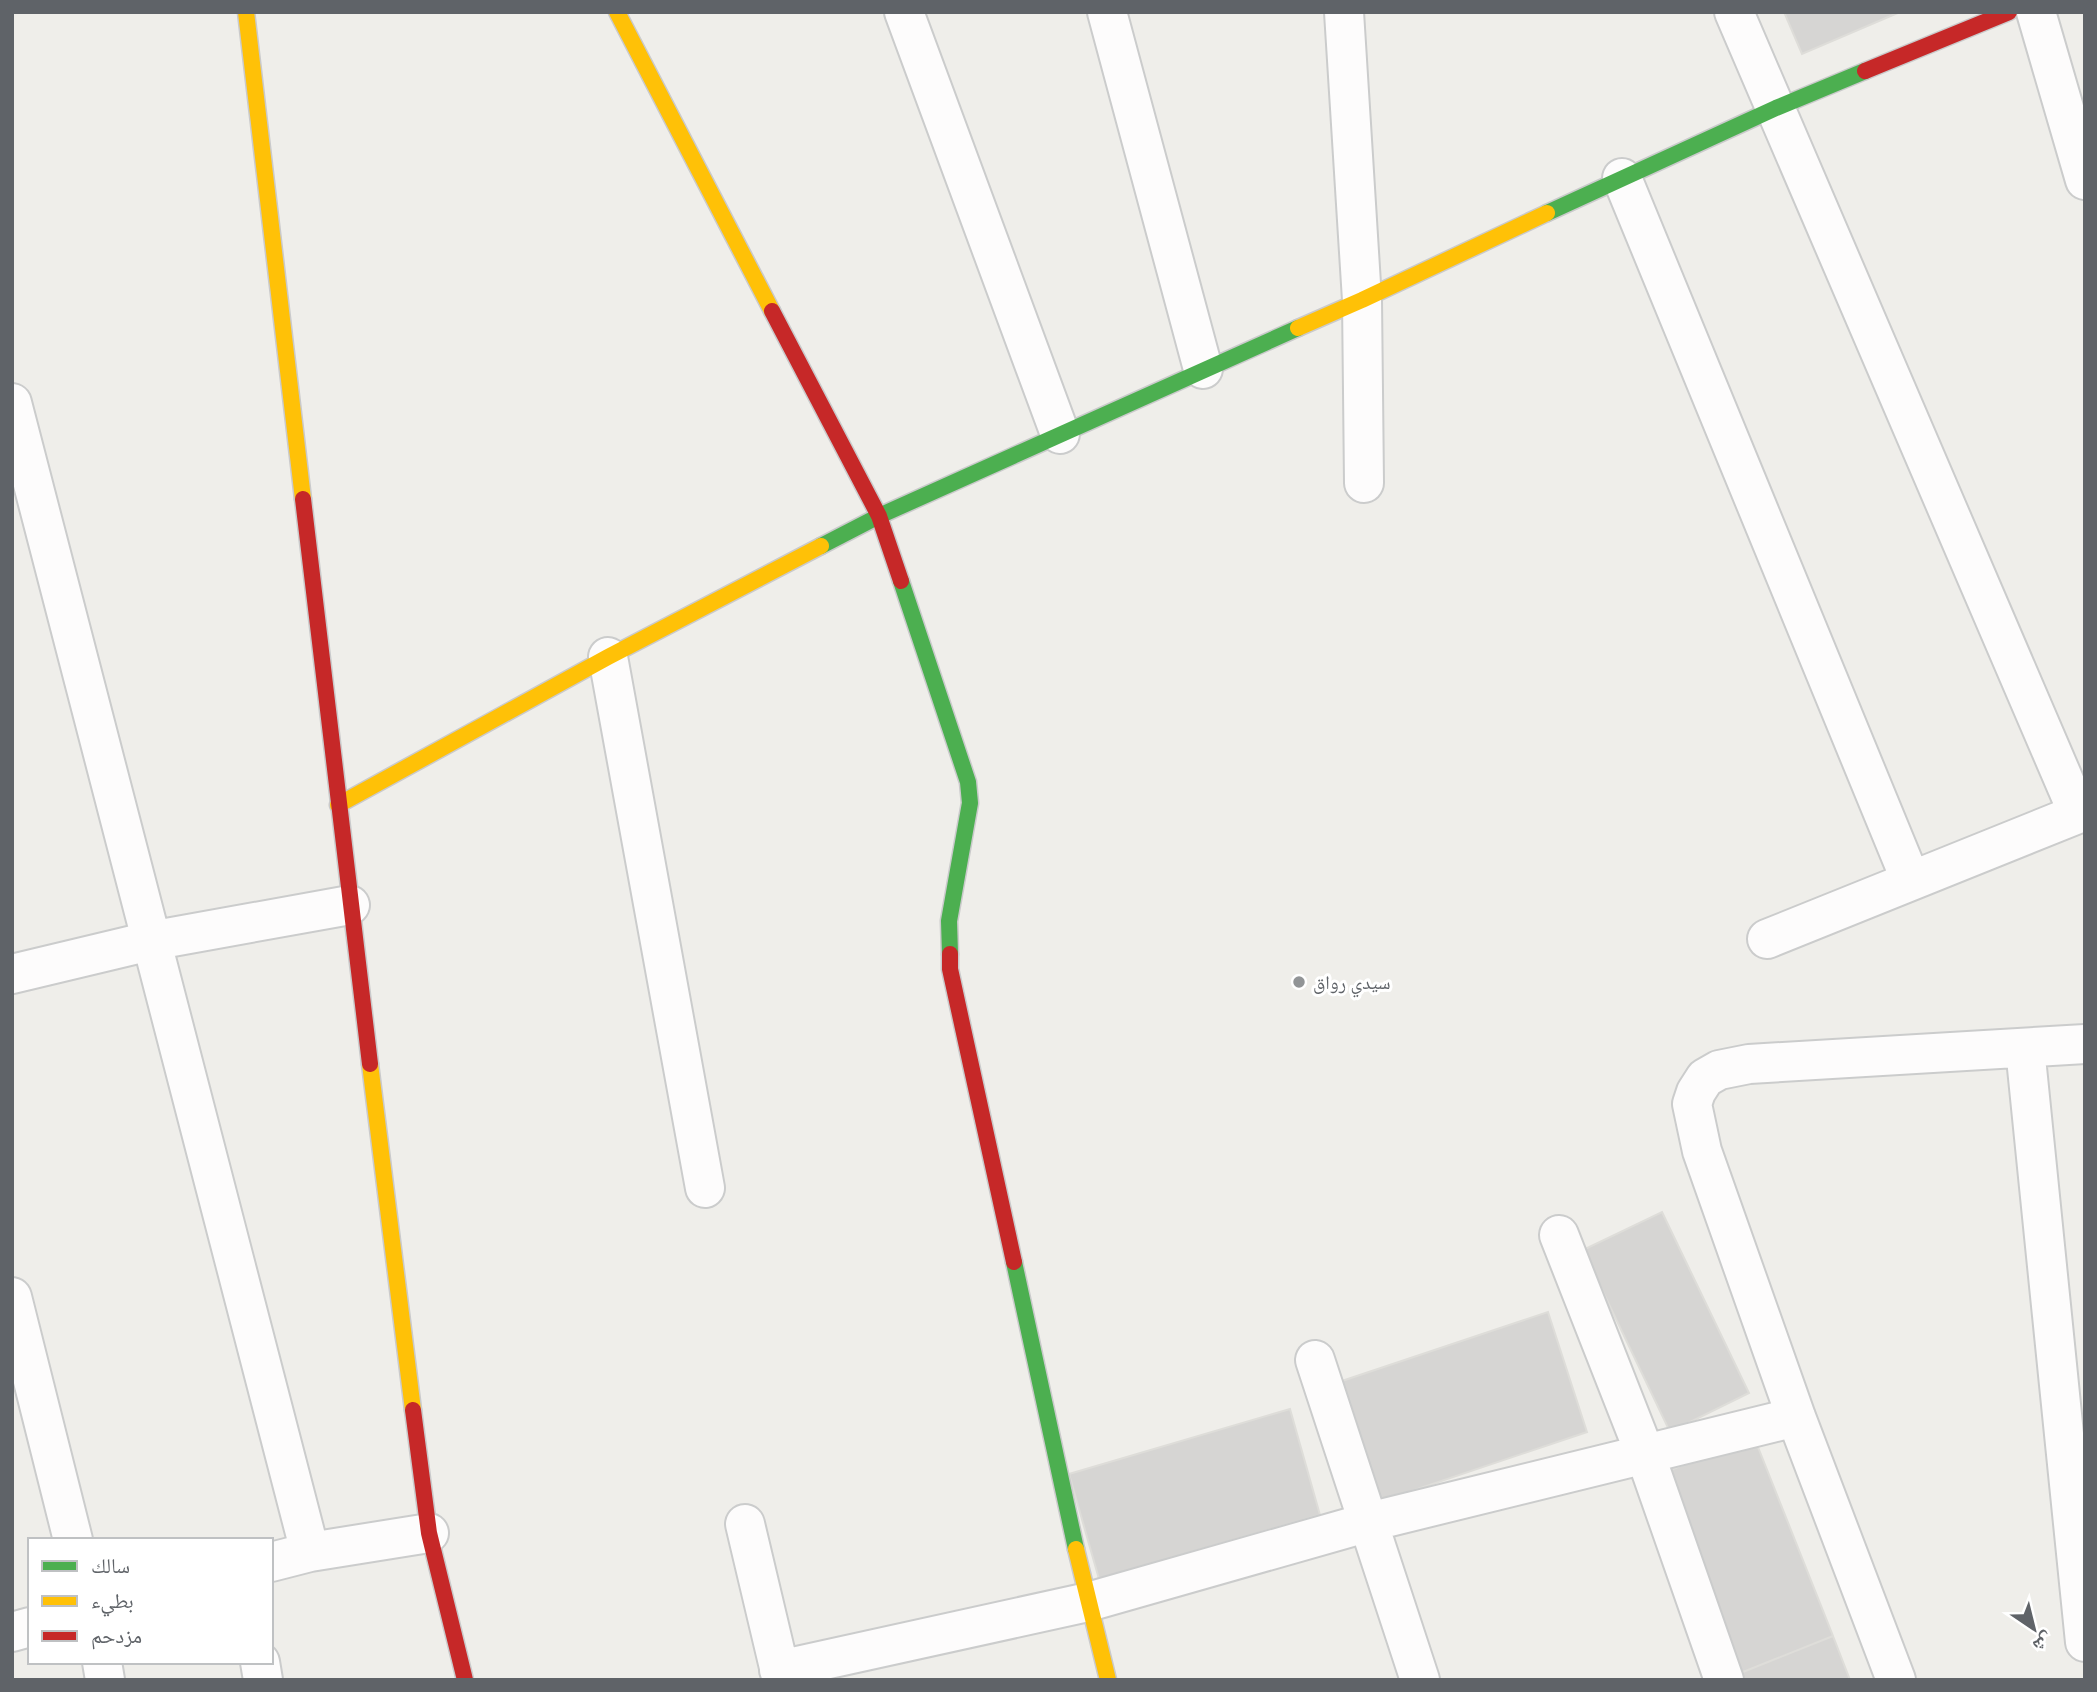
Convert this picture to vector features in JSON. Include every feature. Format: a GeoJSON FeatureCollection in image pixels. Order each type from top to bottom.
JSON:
{"type":"FeatureCollection","features":[{"type":"Feature","properties":{"kind":"street"},"geometry":{"type":"LineString","coordinates":[[246,12],[350,905],[429,1532],[465,1680]]}},
{"type":"Feature","properties":{"kind":"street"},"geometry":{"type":"LineString","coordinates":[[617,12],[879,516],[968,782],[970,803],[949,921],[950,969],[1088,1602],[1108,1680]]}},
{"type":"Feature","properties":{"kind":"street"},"geometry":{"type":"LineString","coordinates":[[904,12],[1060,434]]}},
{"type":"Feature","properties":{"kind":"street"},"geometry":{"type":"LineString","coordinates":[[1107,12],[1203,369]]}},
{"type":"Feature","properties":{"kind":"street"},"geometry":{"type":"LineString","coordinates":[[1344,12],[1362,300],[1364,484]]}},
{"type":"Feature","properties":{"kind":"street"},"geometry":{"type":"LineString","coordinates":[[1734,12],[2081,812],[1767,939]]}},
{"type":"Feature","properties":{"kind":"street"},"geometry":{"type":"LineString","coordinates":[[338,805],[608,657],[879,516],[1362,300],[1776,108],[2009,12]]}},
{"type":"Feature","properties":{"kind":"street"},"geometry":{"type":"LineString","coordinates":[[2036,12],[2085,180]]}},
{"type":"Feature","properties":{"kind":"street"},"geometry":{"type":"LineString","coordinates":[[1622,178],[1911,880]]}},
{"type":"Feature","properties":{"kind":"street"},"geometry":{"type":"LineString","coordinates":[[12,403],[310,1552]]}},
{"type":"Feature","properties":{"kind":"street"},"geometry":{"type":"LineString","coordinates":[[608,657],[705,1188]]}},
{"type":"Feature","properties":{"kind":"street"},"geometry":{"type":"LineString","coordinates":[[12,974],[150,941],[350,905]]}},
{"type":"Feature","properties":{"kind":"street"},"geometry":{"type":"LineString","coordinates":[[1896,1680],[1796,1417],[1702,1151],[1692,1104],[1705,1078],[1719,1070],[1749,1064],[2085,1044]]}},
{"type":"Feature","properties":{"kind":"street"},"geometry":{"type":"LineString","coordinates":[[2025,1048],[2085,1642]]}},
{"type":"Feature","properties":{"kind":"street"},"geometry":{"type":"LineString","coordinates":[[1559,1235],[1645,1454],[1724,1680]]}},
{"type":"Feature","properties":{"kind":"street"},"geometry":{"type":"LineString","coordinates":[[12,1297],[72,1538]]}},
{"type":"Feature","properties":{"kind":"street"},"geometry":{"type":"LineString","coordinates":[[1315,1360],[1420,1680]]}},
{"type":"Feature","properties":{"kind":"street"},"geometry":{"type":"LineString","coordinates":[[745,1524],[780,1675],[1088,1602],[1369,1522],[1796,1417]]}},
{"type":"Feature","properties":{"kind":"street"},"geometry":{"type":"LineString","coordinates":[[273,1561],[310,1552],[429,1532]]}},
{"type":"Feature","properties":{"kind":"building"},"geometry":{"type":"Polygon","coordinates":[[[1784,12],[1900,12],[1802,54],[1784,12]]]}},
{"type":"Feature","properties":{"kind":"building"},"geometry":{"type":"Polygon","coordinates":[[[1662,1212],[1749,1393],[1670,1432],[1583,1250],[1662,1212]]]}},
{"type":"Feature","properties":{"kind":"building"},"geometry":{"type":"Polygon","coordinates":[[[1548,1312],[1587,1432],[1373,1504],[1333,1384],[1548,1312]]]}},
{"type":"Feature","properties":{"kind":"building"},"geometry":{"type":"Polygon","coordinates":[[[1290,1409],[1320,1515],[1099,1579],[1069,1474],[1290,1409]]]}},
{"type":"Feature","properties":{"kind":"building"},"geometry":{"type":"Polygon","coordinates":[[[1754,1437],[1833,1636],[1733,1676],[1655,1476],[1754,1437]]]}},
{"type":"Feature","properties":{"kind":"building"},"geometry":{"type":"Polygon","coordinates":[[[1833,1636],[1850,1680],[1735,1680],[1733,1676],[1833,1636]]]}},
{"type":"Feature","properties":{"kind":"traffic: fast"},"geometry":{"type":"LineString","coordinates":[[1547,213],[1776,108],[1865,71]]}},
{"type":"Feature","properties":{"kind":"traffic: fast"},"geometry":{"type":"LineString","coordinates":[[821,546],[879,516],[1298,328]]}},
{"type":"Feature","properties":{"kind":"traffic: fast"},"geometry":{"type":"LineString","coordinates":[[901,581],[968,782],[970,803],[949,921],[950,954]]}},
{"type":"Feature","properties":{"kind":"traffic: fast"},"geometry":{"type":"LineString","coordinates":[[1014,1262],[1076,1549]]}},
{"type":"Feature","properties":{"kind":"traffic: slow"},"geometry":{"type":"LineString","coordinates":[[246,12],[303,499]]}},
{"type":"Feature","properties":{"kind":"traffic: slow"},"geometry":{"type":"LineString","coordinates":[[617,12],[772,311]]}},
{"type":"Feature","properties":{"kind":"traffic: slow"},"geometry":{"type":"LineString","coordinates":[[1298,328],[1547,213]]}},
{"type":"Feature","properties":{"kind":"traffic: slow"},"geometry":{"type":"LineString","coordinates":[[338,805],[608,657],[821,546]]}},
{"type":"Feature","properties":{"kind":"traffic: slow"},"geometry":{"type":"LineString","coordinates":[[370,1064],[413,1410]]}},
{"type":"Feature","properties":{"kind":"traffic: slow"},"geometry":{"type":"LineString","coordinates":[[1076,1549],[1108,1680]]}},
{"type":"Feature","properties":{"kind":"traffic: jam"},"geometry":{"type":"LineString","coordinates":[[1865,71],[2009,12]]}},
{"type":"Feature","properties":{"kind":"traffic: jam"},"geometry":{"type":"LineString","coordinates":[[772,311],[879,516],[901,581]]}},
{"type":"Feature","properties":{"kind":"traffic: jam"},"geometry":{"type":"LineString","coordinates":[[303,499],[370,1064]]}},
{"type":"Feature","properties":{"kind":"traffic: jam"},"geometry":{"type":"LineString","coordinates":[[950,954],[950,969],[1014,1262]]}},
{"type":"Feature","properties":{"kind":"traffic: jam"},"geometry":{"type":"LineString","coordinates":[[413,1410],[429,1533],[465,1680]]}},
{"type":"Feature","properties":{"kind":"place","name":"سيدي رواق"},"geometry":{"type":"Point","coordinates":[1299,982]}}]}
